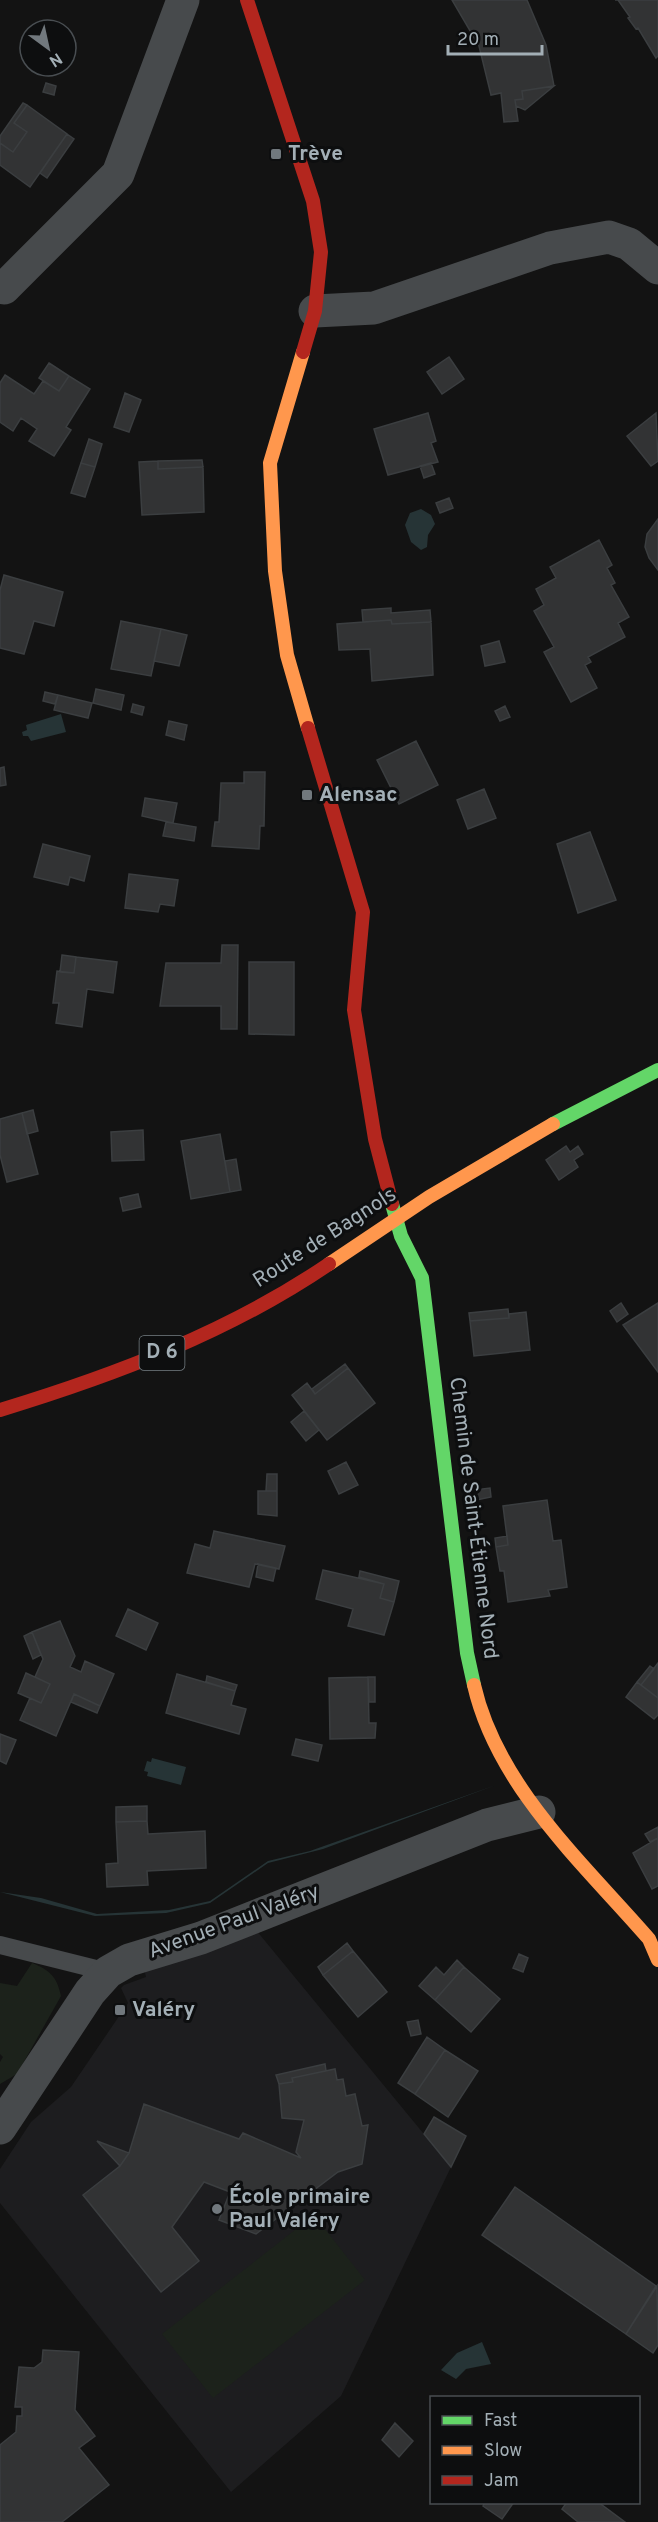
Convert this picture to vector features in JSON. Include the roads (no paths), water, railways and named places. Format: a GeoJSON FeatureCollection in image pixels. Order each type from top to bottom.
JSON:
{"type":"FeatureCollection","features":[{"type":"Feature","properties":{"kind":"street"},"geometry":{"type":"LineString","coordinates":[[4,288],[118,174],[183,0]]}},
{"type":"Feature","properties":{"kind":"street","name":"Chemin de Saint-Étienne Nord"},"geometry":{"type":"LineString","coordinates":[[247,0],[313,201],[321,252],[315,311],[270,463],[275,571],[287,655],[339,838],[363,912],[354,1010],[375,1139],[401,1236],[422,1278],[467,1653],[479,1706],[506,1766],[539,1812],[649,1939],[658,1960]]}},
{"type":"Feature","properties":{"kind":"street"},"geometry":{"type":"LineString","coordinates":[[315,311],[374,308],[550,248],[609,237],[628,244],[658,268]]}},
{"type":"Feature","properties":{"kind":"street","name":"Route de Bagnols"},"geometry":{"type":"LineString","coordinates":[[0,1410],[102,1377],[219,1327],[278,1296],[397,1217],[526,1138],[658,1070]]}},
{"type":"Feature","properties":{"kind":"street","name":"Avenue Paul Valéry"},"geometry":{"type":"LineString","coordinates":[[1,2122],[90,1992],[108,1972],[129,1960],[201,1938],[487,1825],[539,1812]]}},
{"type":"Feature","properties":{"kind":"lane"},"geometry":{"type":"LineString","coordinates":[[0,1945],[108,1972]]}},
{"type":"Feature","properties":{"kind":"place","name":"Trève"},"geometry":{"type":"Point","coordinates":[276,154]}},
{"type":"Feature","properties":{"kind":"place","name":"Alensac"},"geometry":{"type":"Point","coordinates":[307,795]}},
{"type":"Feature","properties":{"kind":"place","name":"Valéry"},"geometry":{"type":"Point","coordinates":[120,2010]}},
{"type":"Feature","properties":{"kind":"place","name":"École primaire Paul Valéry"},"geometry":{"type":"Point","coordinates":[217,2209]}}]}
